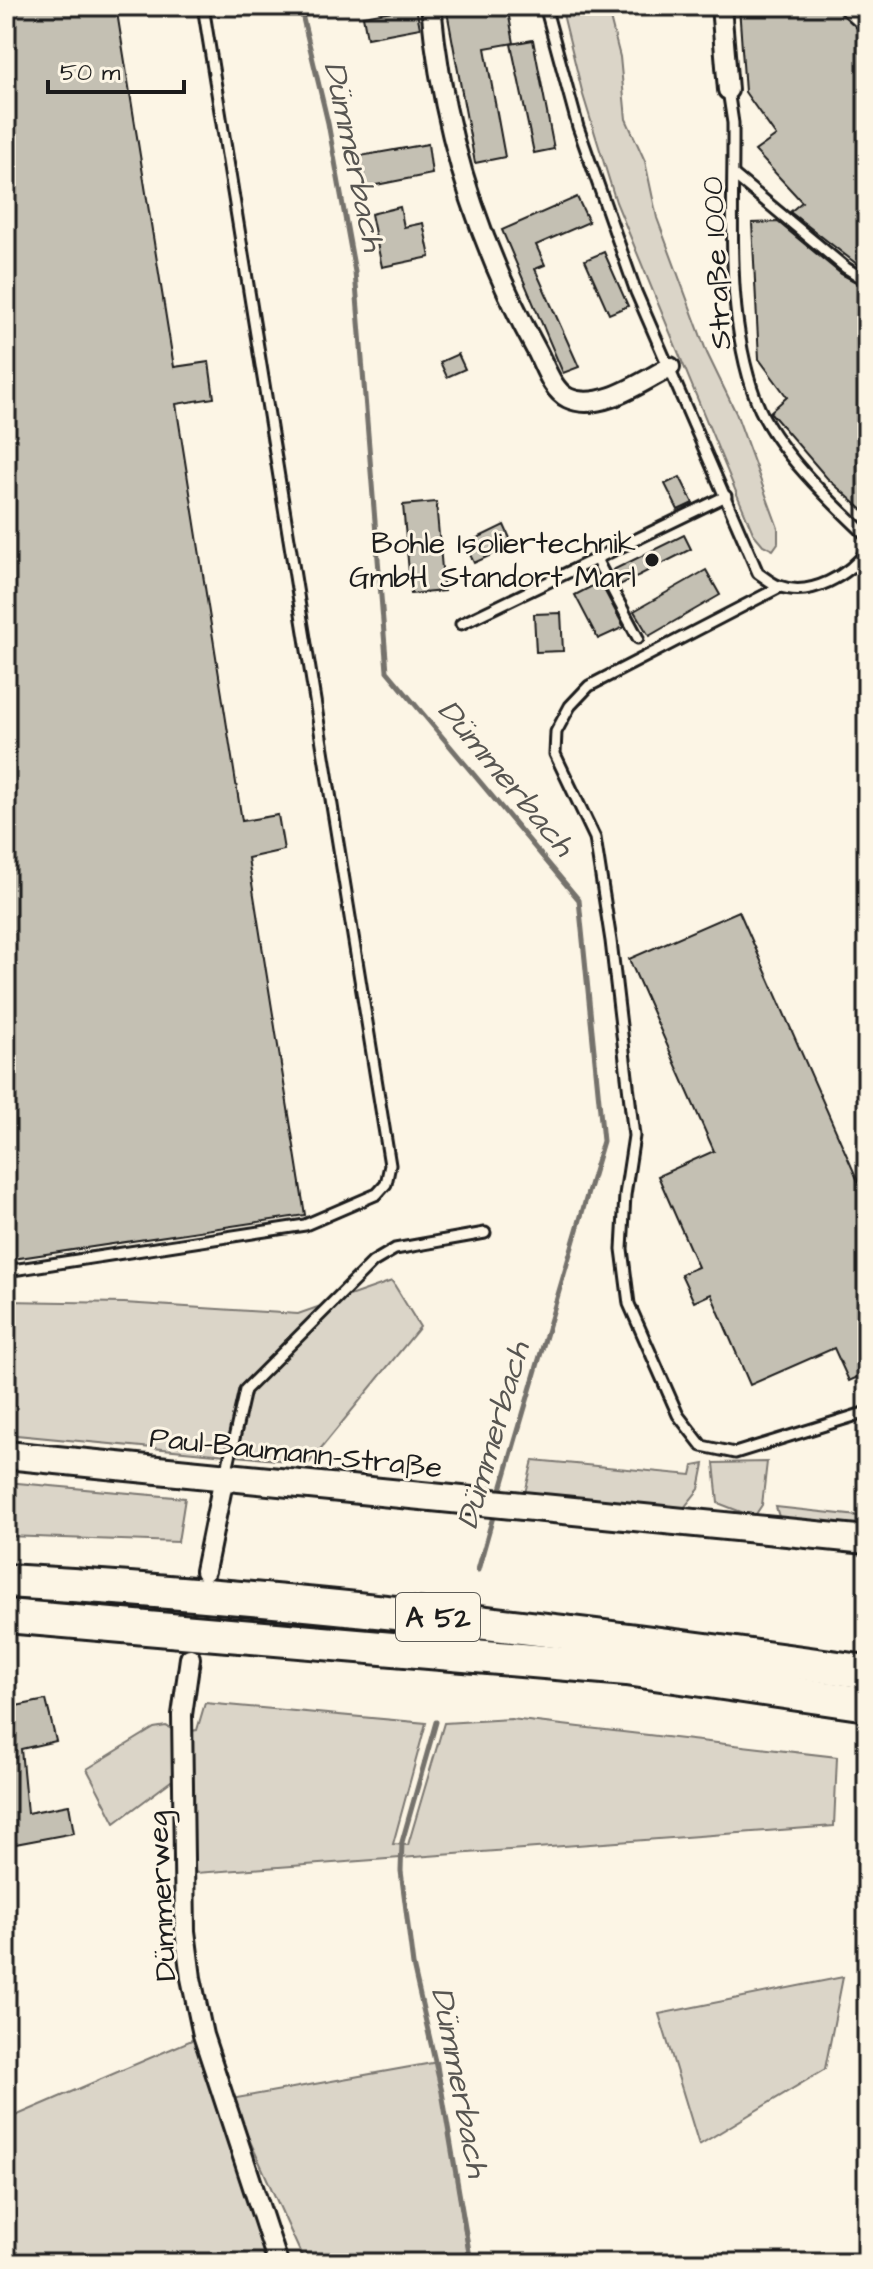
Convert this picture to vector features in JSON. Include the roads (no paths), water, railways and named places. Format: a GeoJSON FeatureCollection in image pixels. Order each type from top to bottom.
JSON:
{"type":"FeatureCollection","features":[{"type":"Feature","properties":{"kind":"highway","name":"A 52"},"geometry":{"type":"LineString","coordinates":[[6,1581],[455,1619],[867,1672]]}},
{"type":"Feature","properties":{"kind":"highway","name":"A 52"},"geometry":{"type":"LineString","coordinates":[[8,1616],[627,1669],[867,1704]]}},
{"type":"Feature","properties":{"kind":"main road","name":"Paul-Baumann-Straße"},"geometry":{"type":"LineString","coordinates":[[6,1455],[867,1540]]}},
{"type":"Feature","properties":{"kind":"street"},"geometry":{"type":"LineString","coordinates":[[431,6],[450,131],[481,232],[515,311],[556,388],[568,398],[589,402],[622,392],[670,367]]}},
{"type":"Feature","properties":{"kind":"street"},"geometry":{"type":"LineString","coordinates":[[721,6],[728,90]]}},
{"type":"Feature","properties":{"kind":"street"},"geometry":{"type":"LineString","coordinates":[[205,1571],[224,1477]]}},
{"type":"Feature","properties":{"kind":"street","name":"Dümmerweg"},"geometry":{"type":"LineString","coordinates":[[190,1658],[182,1715],[185,1931],[191,1978],[203,2035],[278,2263]]}},
{"type":"Feature","properties":{"kind":"lane"},"geometry":{"type":"LineString","coordinates":[[6,1271],[305,1225],[377,1194],[386,1184],[390,1165],[203,6]]}},
{"type":"Feature","properties":{"kind":"lane"},"geometry":{"type":"LineString","coordinates":[[545,6],[578,127],[636,292],[758,573],[780,587]]}},
{"type":"Feature","properties":{"kind":"lane","name":"Straße 1000"},"geometry":{"type":"LineString","coordinates":[[728,90],[740,344],[757,403],[794,458],[825,496],[867,536]]}},
{"type":"Feature","properties":{"kind":"lane"},"geometry":{"type":"LineString","coordinates":[[734,175],[846,268],[867,281]]}},
{"type":"Feature","properties":{"kind":"lane"},"geometry":{"type":"LineString","coordinates":[[461,624],[726,496]]}},
{"type":"Feature","properties":{"kind":"lane"},"geometry":{"type":"LineString","coordinates":[[867,550],[859,561],[820,586],[780,587],[589,686],[570,706],[556,732],[555,754],[595,838],[634,1136],[625,1195],[622,1249],[629,1304],[678,1415],[702,1446],[735,1453],[867,1412]]}},
{"type":"Feature","properties":{"kind":"lane"},"geometry":{"type":"LineString","coordinates":[[596,559],[638,638]]}},
{"type":"Feature","properties":{"kind":"lane"},"geometry":{"type":"LineString","coordinates":[[224,1477],[231,1459],[245,1390],[373,1262],[395,1249],[485,1233]]}},
{"type":"Feature","properties":{"kind":"waterway","name":"Dümmerbach"},"geometry":{"type":"LineString","coordinates":[[300,6],[328,123],[355,272],[387,671],[579,900],[603,1141],[499,1496]]}},
{"type":"Feature","properties":{"kind":"waterway","name":"Dümmerbach"},"geometry":{"type":"LineString","coordinates":[[478,1570],[494,1513]]}},
{"type":"Feature","properties":{"kind":"waterway","name":"Dümmerbach"},"geometry":{"type":"LineString","coordinates":[[436,1722],[402,1842],[401,1871],[413,1965],[442,2092],[471,2263]]}},
{"type":"Feature","properties":{"kind":"place","name":"Bohle Isoliertechnik GmbH Standort Marl"},"geometry":{"type":"Point","coordinates":[652,560]}}]}
